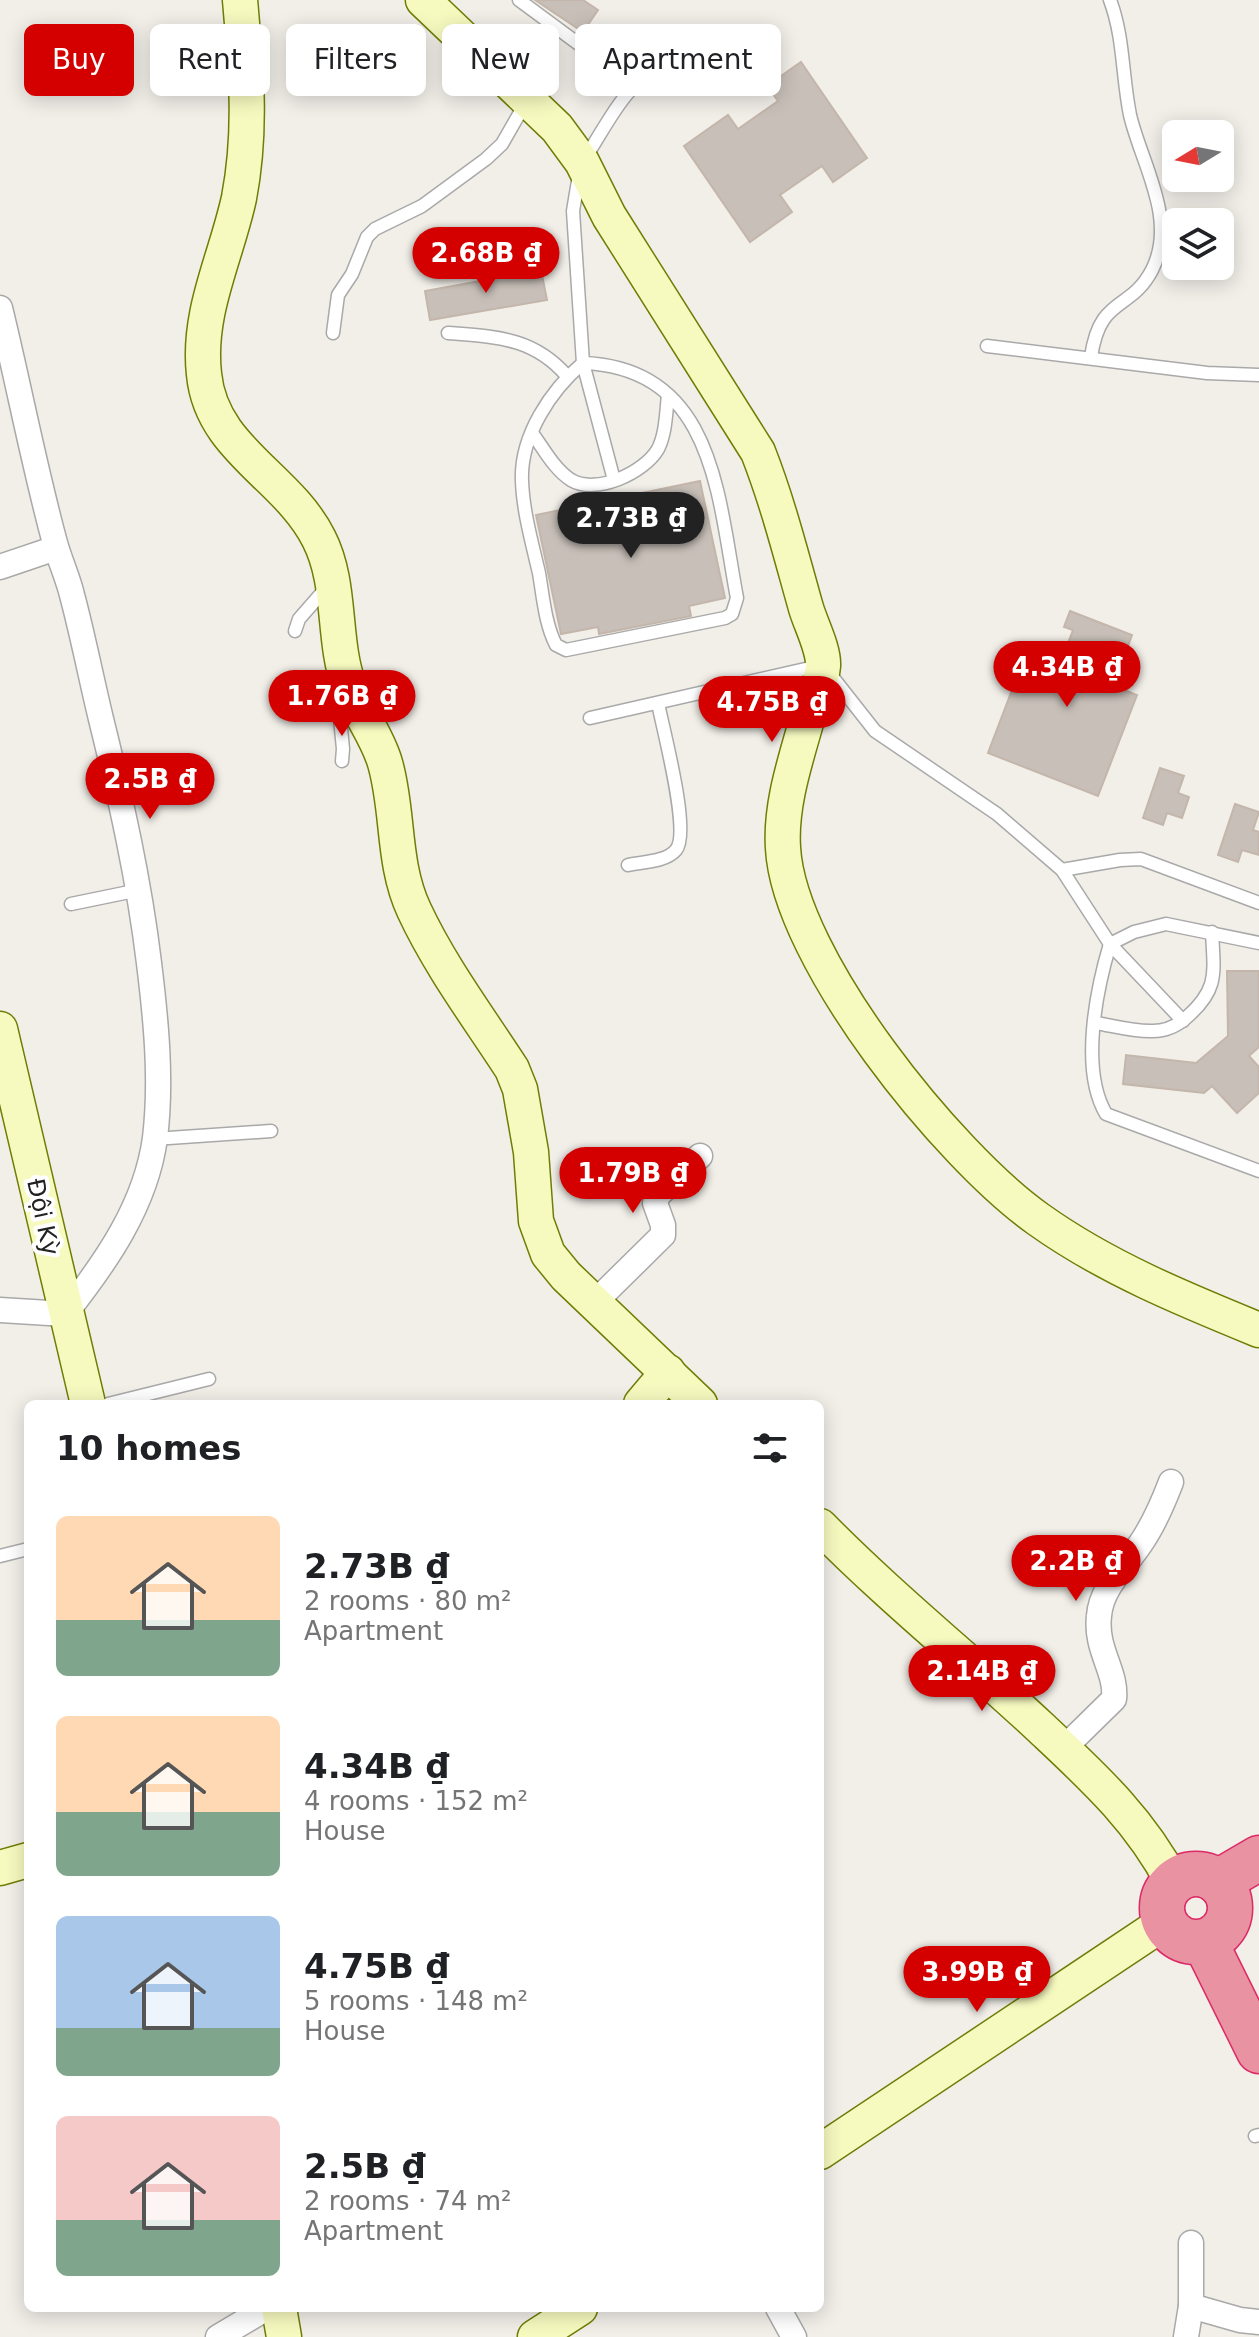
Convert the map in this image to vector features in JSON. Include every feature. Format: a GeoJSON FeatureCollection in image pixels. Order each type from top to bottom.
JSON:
{"type":"FeatureCollection","features":[{"type":"Feature","properties":{"kind":"highway"},"geometry":{"type":"LineString","coordinates":[[1218,1882],[1259,1858]]}},
{"type":"Feature","properties":{"kind":"highway"},"geometry":{"type":"LineString","coordinates":[[1195,1874],[1218,1882],[1226,1892],[1229,1916],[1225,1927],[1205,1942],[1177,1937],[1169,1903],[1195,1874]]}},
{"type":"Feature","properties":{"kind":"highway"},"geometry":{"type":"LineString","coordinates":[[1205,1942],[1259,2051]]}},
{"type":"Feature","properties":{"kind":"street"},"geometry":{"type":"LineString","coordinates":[[240,0],[248,141],[227,244],[205,311],[202,349],[204,378],[215,417],[229,437],[311,523],[321,542],[331,581],[349,688],[385,762],[401,873],[413,909],[512,1069],[520,1089],[541,1237],[548,1254],[594,1303],[696,1400]]}},
{"type":"Feature","properties":{"kind":"street"},"geometry":{"type":"LineString","coordinates":[[423,0],[557,128],[582,162],[632,254],[734,409],[758,452],[782,520],[823,665],[784,807],[783,849],[791,892],[807,933],[844,997],[885,1061],[939,1126],[1036,1218],[1104,1261],[1259,1330]]}},
{"type":"Feature","properties":{"kind":"street"},"geometry":{"type":"LineString","coordinates":[[0,308],[56,548],[73,599],[121,796],[139,890],[157,1043],[154,1139],[136,1204],[107,1258],[65,1314],[0,1310]]}},
{"type":"Feature","properties":{"kind":"street"},"geometry":{"type":"LineString","coordinates":[[0,567],[56,548]]}},
{"type":"Feature","properties":{"kind":"street","name":"Đội Kỳ"},"geometry":{"type":"LineString","coordinates":[[1,1036],[87,1400]]}},
{"type":"Feature","properties":{"kind":"street"},"geometry":{"type":"LineString","coordinates":[[594,1303],[663,1235],[663,1225],[655,1203],[658,1195],[700,1156]]}},
{"type":"Feature","properties":{"kind":"street"},"geometry":{"type":"LineString","coordinates":[[644,1400],[668,1372]]}},
{"type":"Feature","properties":{"kind":"street"},"geometry":{"type":"LineString","coordinates":[[1063,1749],[1114,1699],[1112,1679],[1101,1651],[1099,1611],[1111,1583],[1141,1544],[1158,1514],[1171,1482]]}},
{"type":"Feature","properties":{"kind":"street"},"geometry":{"type":"LineString","coordinates":[[824,1530],[881,1586],[1120,1804],[1151,1844],[1169,1903],[824,2149]]}},
{"type":"Feature","properties":{"kind":"street"},"geometry":{"type":"LineString","coordinates":[[0,1868],[24,1861]]}},
{"type":"Feature","properties":{"kind":"street"},"geometry":{"type":"LineString","coordinates":[[1186,2337],[1191,2306],[1191,2243]]}},
{"type":"Feature","properties":{"kind":"street"},"geometry":{"type":"LineString","coordinates":[[1191,2306],[1240,2320],[1259,2322]]}},
{"type":"Feature","properties":{"kind":"street"},"geometry":{"type":"LineString","coordinates":[[218,2337],[260,2312]]}},
{"type":"Feature","properties":{"kind":"street"},"geometry":{"type":"LineString","coordinates":[[280,2312],[284,2337]]}},
{"type":"Feature","properties":{"kind":"street"},"geometry":{"type":"LineString","coordinates":[[535,2337],[574,2312]]}},
{"type":"Feature","properties":{"kind":"street"},"geometry":{"type":"LineString","coordinates":[[780,2312],[794,2337]]}},
{"type":"Feature","properties":{"kind":"lane"},"geometry":{"type":"LineString","coordinates":[[519,0],[575,41]]}},
{"type":"Feature","properties":{"kind":"lane"},"geometry":{"type":"LineString","coordinates":[[1091,357],[1099,323],[1108,311],[1136,292],[1152,269],[1159,234],[1157,197],[1131,118],[1122,44],[1110,0]]}},
{"type":"Feature","properties":{"kind":"lane"},"geometry":{"type":"LineString","coordinates":[[614,480],[583,363],[573,211],[582,162],[627,96]]}},
{"type":"Feature","properties":{"kind":"lane"},"geometry":{"type":"LineString","coordinates":[[333,333],[338,295],[352,274],[367,237],[390,220],[422,206],[486,159],[507,137],[528,99]]}},
{"type":"Feature","properties":{"kind":"lane"},"geometry":{"type":"LineString","coordinates":[[448,333],[511,339],[542,353],[567,376]]}},
{"type":"Feature","properties":{"kind":"lane"},"geometry":{"type":"LineString","coordinates":[[987,346],[1207,373],[1259,375]]}},
{"type":"Feature","properties":{"kind":"lane"},"geometry":{"type":"LineString","coordinates":[[583,363],[609,364],[633,371],[668,395],[692,420],[711,461],[737,598],[732,614],[725,618],[566,650],[556,645],[528,523],[522,478],[532,433],[546,405],[567,376],[583,363]]}},
{"type":"Feature","properties":{"kind":"lane"},"geometry":{"type":"LineString","coordinates":[[532,433],[559,471],[575,482],[597,485],[641,467],[658,448],[665,424],[668,395]]}},
{"type":"Feature","properties":{"kind":"lane"},"geometry":{"type":"LineString","coordinates":[[295,631],[299,619],[331,581]]}},
{"type":"Feature","properties":{"kind":"lane"},"geometry":{"type":"LineString","coordinates":[[590,718],[823,665],[875,731],[997,814],[1062,870],[1110,944],[1183,1021]]}},
{"type":"Feature","properties":{"kind":"lane"},"geometry":{"type":"LineString","coordinates":[[342,761],[337,682],[343,666]]}},
{"type":"Feature","properties":{"kind":"lane"},"geometry":{"type":"LineString","coordinates":[[628,865],[665,858],[675,851],[683,831],[658,703]]}},
{"type":"Feature","properties":{"kind":"lane"},"geometry":{"type":"LineString","coordinates":[[1062,870],[1141,859],[1259,903]]}},
{"type":"Feature","properties":{"kind":"lane"},"geometry":{"type":"LineString","coordinates":[[71,904],[139,890]]}},
{"type":"Feature","properties":{"kind":"lane"},"geometry":{"type":"LineString","coordinates":[[1259,943],[1166,924],[1134,932],[1110,944],[1100,977],[1093,1084],[1106,1114],[1259,1171]]}},
{"type":"Feature","properties":{"kind":"lane"},"geometry":{"type":"LineString","coordinates":[[1096,1023],[1152,1031],[1172,1028],[1183,1021],[1206,999],[1209,991],[1214,962],[1212,932]]}},
{"type":"Feature","properties":{"kind":"lane"},"geometry":{"type":"LineString","coordinates":[[154,1139],[271,1131]]}},
{"type":"Feature","properties":{"kind":"lane"},"geometry":{"type":"LineString","coordinates":[[124,1400],[209,1379]]}},
{"type":"Feature","properties":{"kind":"lane"},"geometry":{"type":"LineString","coordinates":[[0,1556],[24,1550]]}},
{"type":"Feature","properties":{"kind":"building"},"geometry":{"type":"Polygon","coordinates":[[[535,0],[583,0],[598,10],[588,24],[575,24],[575,27],[535,0]]]}},
{"type":"Feature","properties":{"kind":"building"},"geometry":{"type":"Polygon","coordinates":[[[801,62],[867,158],[833,182],[822,166],[780,195],[792,212],[750,242],[684,146],[728,115],[738,129],[778,101],[774,96],[781,96],[781,76],[801,62]]]}},
{"type":"Feature","properties":{"kind":"building"},"geometry":{"type":"Polygon","coordinates":[[[541,270],[547,300],[430,320],[425,291],[541,270]]]}},
{"type":"Feature","properties":{"kind":"building"},"geometry":{"type":"Polygon","coordinates":[[[700,481],[725,598],[689,606],[691,616],[599,634],[598,627],[561,634],[536,515],[700,481]]]}},
{"type":"Feature","properties":{"kind":"building"},"geometry":{"type":"Polygon","coordinates":[[[1070,611],[1132,635],[1125,654],[1113,649],[1101,681],[1137,695],[1098,796],[988,753],[1028,648],[1061,661],[1073,630],[1064,627],[1070,611]]]}},
{"type":"Feature","properties":{"kind":"building"},"geometry":{"type":"Polygon","coordinates":[[[1160,768],[1184,776],[1178,793],[1189,797],[1182,818],[1167,813],[1163,825],[1143,818],[1160,768]]]}},
{"type":"Feature","properties":{"kind":"building"},"geometry":{"type":"Polygon","coordinates":[[[1235,804],[1259,812],[1253,830],[1259,832],[1259,855],[1242,850],[1238,862],[1218,855],[1235,804]]]}},
{"type":"Feature","properties":{"kind":"building"},"geometry":{"type":"Polygon","coordinates":[[[1227,971],[1259,971],[1259,1047],[1249,1056],[1259,1067],[1259,1093],[1237,1113],[1212,1086],[1204,1093],[1123,1084],[1126,1055],[1196,1063],[1228,1036],[1227,971]]]}}]}
